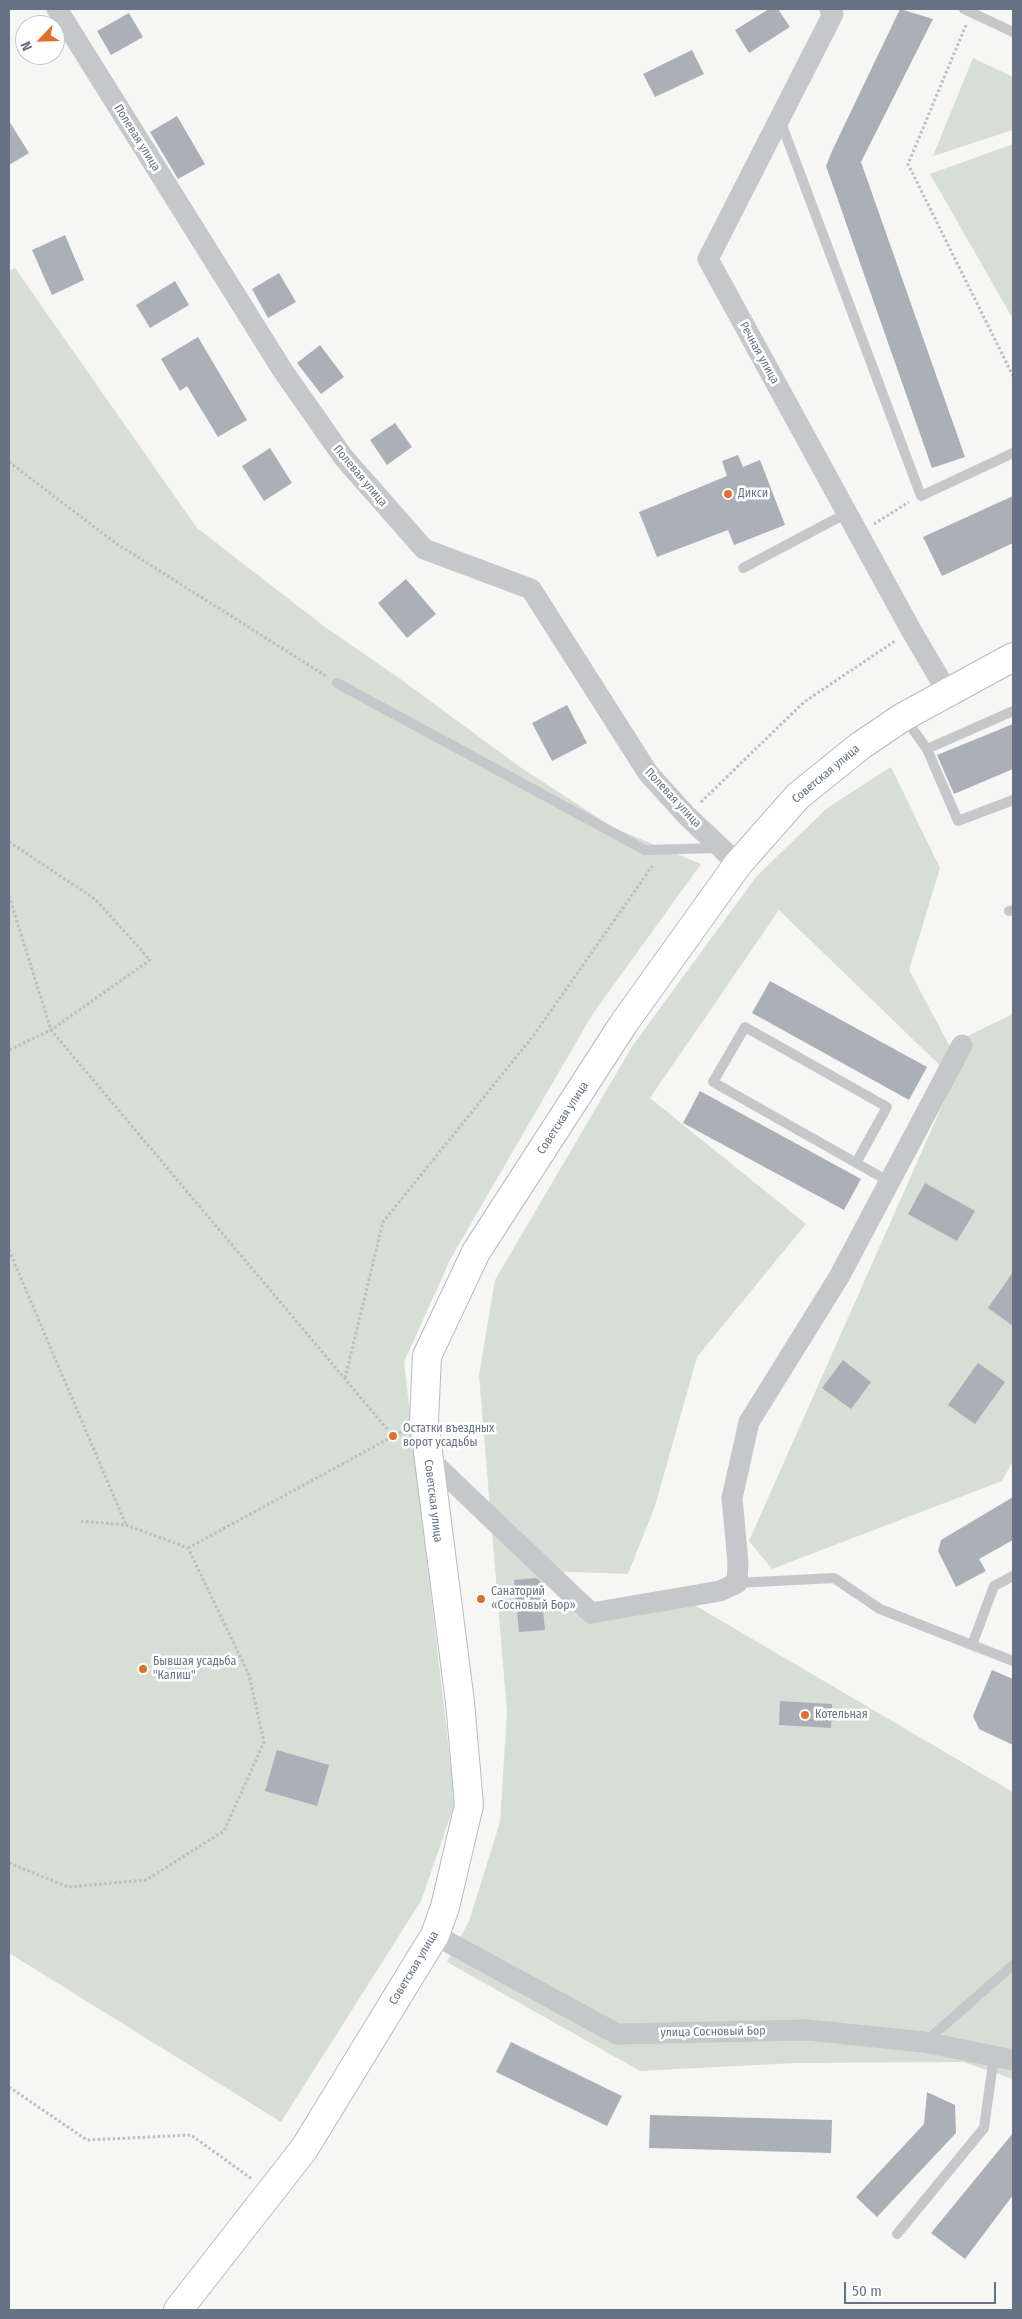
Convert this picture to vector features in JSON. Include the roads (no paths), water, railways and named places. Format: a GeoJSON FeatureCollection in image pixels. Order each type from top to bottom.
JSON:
{"type":"FeatureCollection","features":[{"type":"Feature","properties":{"kind":"main road","name":"Советская улица"},"geometry":{"type":"LineString","coordinates":[[178,2310],[304,2149],[435,1935],[445,1907],[468,1805],[460,1702],[427,1457],[424,1421],[427,1356],[476,1252],[730,856],[798,796],[860,746],[903,717],[1013,657]]}},
{"type":"Feature","properties":{"kind":"street","name":"Полевая улица"},"geometry":{"type":"LineString","coordinates":[[57,9],[283,371],[344,458],[424,549],[531,589],[648,773],[687,816],[730,856]]}},
{"type":"Feature","properties":{"kind":"street","name":"Речная улица"},"geometry":{"type":"LineString","coordinates":[[834,10],[708,259],[911,630],[948,693]]}},
{"type":"Feature","properties":{"kind":"street"},"geometry":{"type":"LineString","coordinates":[[427,1457],[591,1613],[720,1591],[737,1583],[738,1563],[732,1498],[749,1422],[839,1276],[962,1045]]}},
{"type":"Feature","properties":{"kind":"street","name":"улица Сосновый Бор"},"geometry":{"type":"LineString","coordinates":[[435,1935],[617,2034],[808,2030],[924,2042],[1004,2058]]}},
{"type":"Feature","properties":{"kind":"lane"},"geometry":{"type":"LineString","coordinates":[[968,10],[1013,32]]}},
{"type":"Feature","properties":{"kind":"lane"},"geometry":{"type":"LineString","coordinates":[[780,119],[921,496],[1013,453]]}},
{"type":"Feature","properties":{"kind":"lane"},"geometry":{"type":"LineString","coordinates":[[743,568],[847,513]]}},
{"type":"Feature","properties":{"kind":"lane"},"geometry":{"type":"LineString","coordinates":[[337,683],[645,850],[730,856]]}},
{"type":"Feature","properties":{"kind":"lane"},"geometry":{"type":"LineString","coordinates":[[927,749],[1013,710]]}},
{"type":"Feature","properties":{"kind":"lane"},"geometry":{"type":"LineString","coordinates":[[903,717],[927,749],[958,821],[1013,800]]}},
{"type":"Feature","properties":{"kind":"lane"},"geometry":{"type":"LineString","coordinates":[[856,1163],[887,1107],[745,1027],[713,1082],[856,1163],[890,1182]]}},
{"type":"Feature","properties":{"kind":"lane"},"geometry":{"type":"LineString","coordinates":[[972,1645],[994,1586],[1013,1576]]}},
{"type":"Feature","properties":{"kind":"lane"},"geometry":{"type":"LineString","coordinates":[[737,1583],[834,1578],[880,1609],[1013,1661]]}},
{"type":"Feature","properties":{"kind":"lane"},"geometry":{"type":"LineString","coordinates":[[924,2042],[1013,1965]]}},
{"type":"Feature","properties":{"kind":"lane"},"geometry":{"type":"LineString","coordinates":[[897,2234],[984,2128],[1004,2058]]}},
{"type":"Feature","properties":{"kind":"place","name":"Дикси"},"geometry":{"type":"Point","coordinates":[728,494]}},
{"type":"Feature","properties":{"kind":"place","name":"Остатки въездных ворот усадьбы"},"geometry":{"type":"Point","coordinates":[393,1436]}},
{"type":"Feature","properties":{"kind":"place","name":"Санаторий «Сосновый Бор»"},"geometry":{"type":"Point","coordinates":[481,1599]}},
{"type":"Feature","properties":{"kind":"place","name":"Бывшая усадьба \"Калиш\""},"geometry":{"type":"Point","coordinates":[143,1669]}},
{"type":"Feature","properties":{"kind":"place","name":"Котельная"},"geometry":{"type":"Point","coordinates":[805,1715]}}]}
